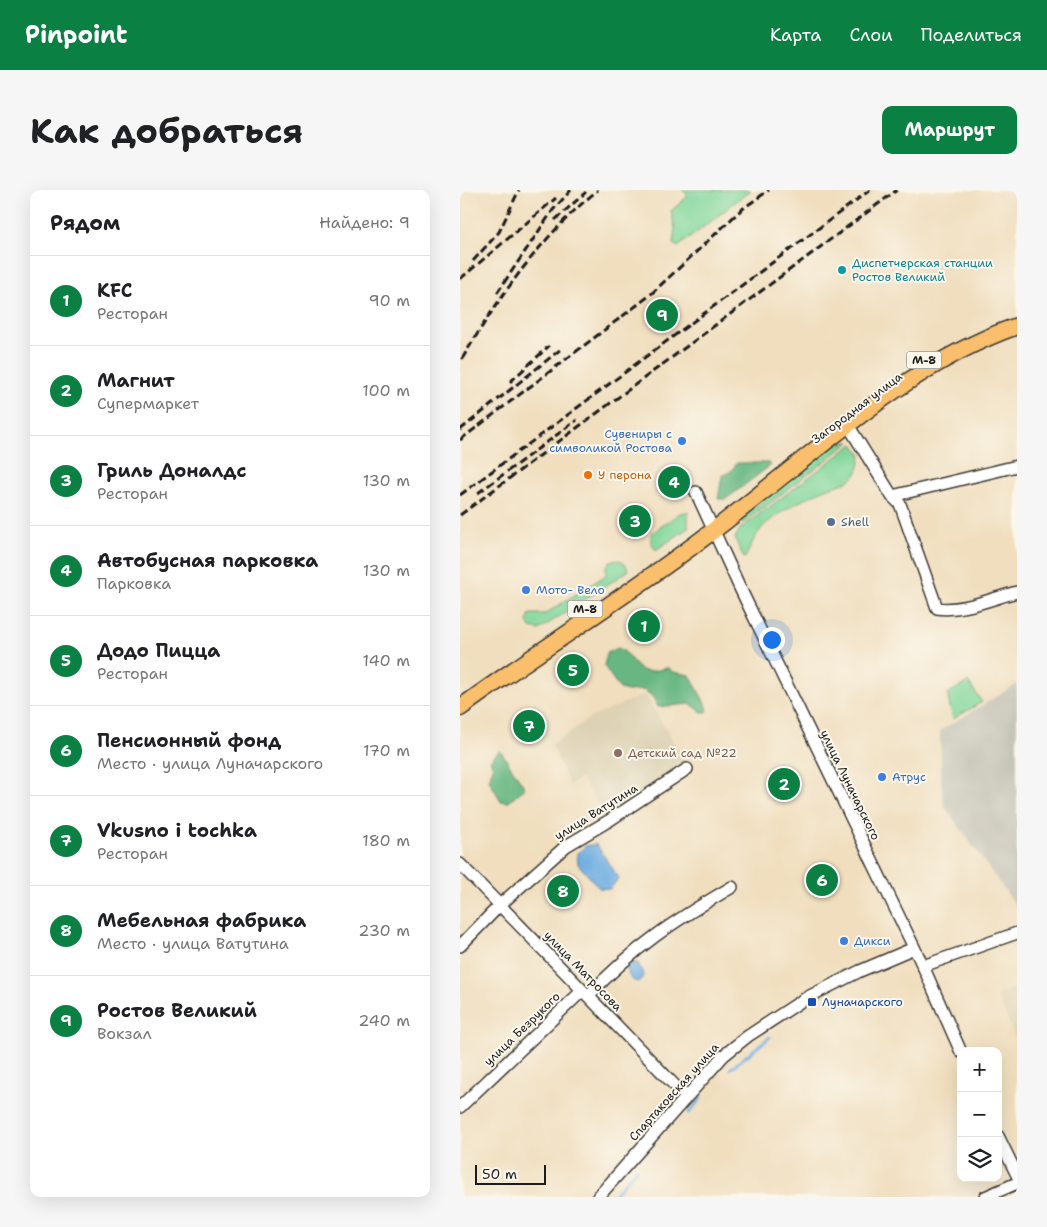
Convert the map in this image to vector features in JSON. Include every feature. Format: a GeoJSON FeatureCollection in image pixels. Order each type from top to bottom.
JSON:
{"type":"FeatureCollection","features":[{"type":"Feature","properties":{"kind":"highway","name":"Загородная улица"},"geometry":{"type":"LineString","coordinates":[[712,526],[840,419],[914,366],[974,333],[1017,317]]}},
{"type":"Feature","properties":{"kind":"highway","name":"Загородная улица"},"geometry":{"type":"LineString","coordinates":[[712,526],[848,425],[936,364],[978,341],[1017,326]]}},
{"type":"Feature","properties":{"kind":"highway","name":"М-8"},"geometry":{"type":"LineString","coordinates":[[460,695],[712,526]]}},
{"type":"Feature","properties":{"kind":"highway","name":"М-8"},"geometry":{"type":"LineString","coordinates":[[460,708],[604,609],[712,526]]}},
{"type":"Feature","properties":{"kind":"street"},"geometry":{"type":"LineString","coordinates":[[848,425],[892,496],[900,504],[937,608],[944,609],[968,605],[1017,592]]}},
{"type":"Feature","properties":{"kind":"street"},"geometry":{"type":"LineString","coordinates":[[892,496],[1017,466]]}},
{"type":"Feature","properties":{"kind":"street","name":"улица Луначарского"},"geometry":{"type":"LineString","coordinates":[[696,492],[923,966],[959,1047]]}},
{"type":"Feature","properties":{"kind":"street","name":"улица Ватутина"},"geometry":{"type":"LineString","coordinates":[[460,946],[501,904],[566,846],[610,820],[687,769]]}},
{"type":"Feature","properties":{"kind":"street","name":"улица Матросова"},"geometry":{"type":"LineString","coordinates":[[460,864],[501,904],[585,994],[686,1097]]}},
{"type":"Feature","properties":{"kind":"street"},"geometry":{"type":"LineString","coordinates":[[585,994],[645,941],[732,887]]}},
{"type":"Feature","properties":{"kind":"street"},"geometry":{"type":"LineString","coordinates":[[923,966],[1017,933]]}},
{"type":"Feature","properties":{"kind":"street","name":"Спартаковская улица"},"geometry":{"type":"LineString","coordinates":[[598,1197],[723,1056],[748,1036],[806,998],[860,971],[914,948]]}},
{"type":"Feature","properties":{"kind":"street","name":"улица Безрукого"},"geometry":{"type":"LineString","coordinates":[[460,1107],[585,994]]}},
{"type":"Feature","properties":{"kind":"street"},"geometry":{"type":"LineString","coordinates":[[998,1137],[1017,1175]]}},
{"type":"Feature","properties":{"kind":"street"},"geometry":{"type":"LineString","coordinates":[[986,1197],[1017,1183]]}},
{"type":"Feature","properties":{"kind":"shaded area"},"geometry":{"type":"Polygon","coordinates":[[[1017,684],[1017,907],[945,807],[942,793],[940,731],[1017,684]]]}},
{"type":"Feature","properties":{"kind":"shaded area","name":"Детский сад №22"},"geometry":{"type":"Polygon","coordinates":[[[645,694],[685,762],[608,817],[581,778],[569,785],[552,744],[590,718],[645,694]]]}},
{"type":"Feature","properties":{"kind":"shaded area"},"geometry":{"type":"Polygon","coordinates":[[[1017,986],[1017,1042],[997,995],[1017,986]]]}},
{"type":"Feature","properties":{"kind":"green space"},"geometry":{"type":"Polygon","coordinates":[[[682,190],[751,190],[678,247],[673,244],[675,228],[671,211],[688,196],[682,190]]]}},
{"type":"Feature","properties":{"kind":"green space"},"geometry":{"type":"Polygon","coordinates":[[[839,442],[850,442],[742,524],[739,520],[740,518],[839,442]]]}},
{"type":"Feature","properties":{"kind":"green space"},"geometry":{"type":"Polygon","coordinates":[[[853,444],[861,454],[857,473],[847,482],[825,489],[804,499],[773,518],[759,531],[745,558],[743,557],[735,538],[740,529],[853,444]]]}},
{"type":"Feature","properties":{"kind":"green space"},"geometry":{"type":"Polygon","coordinates":[[[737,463],[769,463],[771,465],[726,499],[718,499],[722,476],[731,471],[737,463]]]}},
{"type":"Feature","properties":{"kind":"green space"},"geometry":{"type":"Polygon","coordinates":[[[688,512],[688,528],[656,550],[651,543],[651,534],[678,514],[688,512]]]}},
{"type":"Feature","properties":{"kind":"green space"},"geometry":{"type":"Polygon","coordinates":[[[620,560],[626,565],[628,571],[542,628],[538,630],[530,628],[527,622],[530,614],[545,614],[606,575],[606,567],[610,561],[620,560]]]}},
{"type":"Feature","properties":{"kind":"green space"},"geometry":{"type":"Polygon","coordinates":[[[618,648],[626,653],[641,670],[651,671],[669,668],[673,672],[690,675],[708,709],[707,712],[702,712],[691,704],[658,707],[652,696],[644,690],[628,691],[620,689],[604,666],[607,653],[618,648]]]}},
{"type":"Feature","properties":{"kind":"green space"},"geometry":{"type":"Polygon","coordinates":[[[968,682],[982,702],[953,719],[947,694],[968,682]]]}},
{"type":"Feature","properties":{"kind":"green space"},"geometry":{"type":"Polygon","coordinates":[[[500,750],[525,788],[509,802],[501,801],[489,780],[493,767],[490,760],[500,750]]]}},
{"type":"Feature","properties":{"kind":"water"},"geometry":{"type":"Polygon","coordinates":[[[596,844],[619,878],[610,889],[599,888],[578,864],[577,854],[585,846],[596,844]]]}},
{"type":"Feature","properties":{"kind":"water"},"geometry":{"type":"Polygon","coordinates":[[[631,963],[638,963],[644,976],[640,982],[634,981],[628,973],[627,967],[631,963]]]}},
{"type":"Feature","properties":{"kind":"waterway"},"geometry":{"type":"LineString","coordinates":[[730,1069],[770,1037]]}},
{"type":"Feature","properties":{"kind":"waterway"},"geometry":{"type":"LineString","coordinates":[[689,1113],[701,1098]]}},
{"type":"Feature","properties":{"kind":"waterway"},"geometry":{"type":"LineString","coordinates":[[612,1197],[637,1169]]}},
{"type":"Feature","properties":{"kind":"railway"},"geometry":{"type":"LineString","coordinates":[[473,261],[499,232],[519,190]]}},
{"type":"Feature","properties":{"kind":"railway"},"geometry":{"type":"LineString","coordinates":[[497,293],[553,210],[571,190]]}},
{"type":"Feature","properties":{"kind":"railway"},"geometry":{"type":"LineString","coordinates":[[462,359],[491,313],[523,268],[558,227],[598,190]]}},
{"type":"Feature","properties":{"kind":"railway"},"geometry":{"type":"LineString","coordinates":[[460,440],[649,296],[741,210],[769,190]]}},
{"type":"Feature","properties":{"kind":"railway"},"geometry":{"type":"LineString","coordinates":[[460,495],[870,190]]}},
{"type":"Feature","properties":{"kind":"railway"},"geometry":{"type":"LineString","coordinates":[[460,515],[897,190]]}},
{"type":"Feature","properties":{"kind":"railway"},"geometry":{"type":"LineString","coordinates":[[555,220],[586,192]]}},
{"type":"Feature","properties":{"kind":"railway"},"geometry":{"type":"LineString","coordinates":[[460,279],[556,198]]}},
{"type":"Feature","properties":{"kind":"railway"},"geometry":{"type":"LineString","coordinates":[[510,382],[549,346]]}},
{"type":"Feature","properties":{"kind":"railway"},"geometry":{"type":"LineString","coordinates":[[460,430],[561,349]]}},
{"type":"Feature","properties":{"kind":"railway"},"geometry":{"type":"LineString","coordinates":[[478,493],[577,420]]}},
{"type":"Feature","properties":{"kind":"place","name":"Диспетчерская станции Ростов Великий"},"geometry":{"type":"Point","coordinates":[842,270]}},
{"type":"Feature","properties":{"kind":"place","name":"Ростов Великий"},"geometry":{"type":"Point","coordinates":[662,315]}},
{"type":"Feature","properties":{"kind":"place","name":"Сувениры с символикой Ростова"},"geometry":{"type":"Point","coordinates":[682,441]}},
{"type":"Feature","properties":{"kind":"place","name":"У перона"},"geometry":{"type":"Point","coordinates":[588,475]}},
{"type":"Feature","properties":{"kind":"place","name":"Автобусная парковка"},"geometry":{"type":"Point","coordinates":[674,482]}},
{"type":"Feature","properties":{"kind":"place","name":"Гриль Доналдс"},"geometry":{"type":"Point","coordinates":[635,521]}},
{"type":"Feature","properties":{"kind":"place","name":"Shell"},"geometry":{"type":"Point","coordinates":[831,522]}},
{"type":"Feature","properties":{"kind":"place","name":"Мото- Вело"},"geometry":{"type":"Point","coordinates":[526,590]}},
{"type":"Feature","properties":{"kind":"place","name":"KFC"},"geometry":{"type":"Point","coordinates":[644,626]}},
{"type":"Feature","properties":{"kind":"place","name":"Додо Пицца"},"geometry":{"type":"Point","coordinates":[573,670]}},
{"type":"Feature","properties":{"kind":"place","name":"Vkusno i tochka"},"geometry":{"type":"Point","coordinates":[529,726]}},
{"type":"Feature","properties":{"kind":"place","name":"Детский сад №22"},"geometry":{"type":"Point","coordinates":[618,753]}},
{"type":"Feature","properties":{"kind":"place","name":"Атрус"},"geometry":{"type":"Point","coordinates":[882,777]}},
{"type":"Feature","properties":{"kind":"place","name":"Магнит"},"geometry":{"type":"Point","coordinates":[784,784]}},
{"type":"Feature","properties":{"kind":"place","name":"Пенсионный фонд"},"geometry":{"type":"Point","coordinates":[822,880]}},
{"type":"Feature","properties":{"kind":"place","name":"Мебельная фабрика"},"geometry":{"type":"Point","coordinates":[563,891]}},
{"type":"Feature","properties":{"kind":"place","name":"Дикси"},"geometry":{"type":"Point","coordinates":[844,941]}},
{"type":"Feature","properties":{"kind":"place","name":"Луначарского"},"geometry":{"type":"Point","coordinates":[812,1002]}}]}
